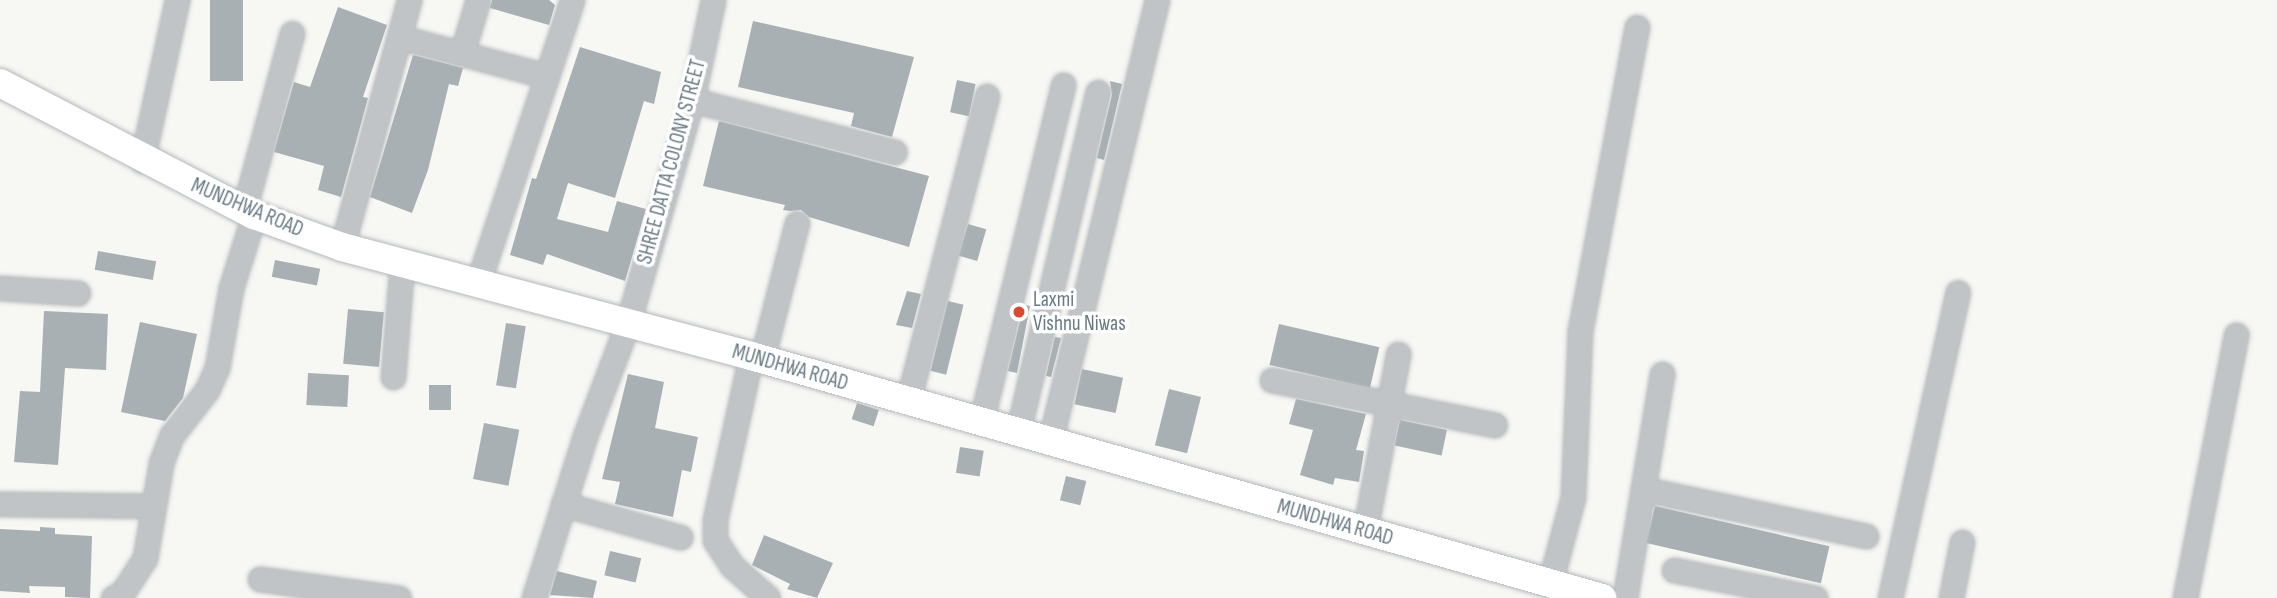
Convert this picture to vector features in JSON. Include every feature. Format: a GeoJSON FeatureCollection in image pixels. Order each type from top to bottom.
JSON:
{"type":"FeatureCollection","features":[{"type":"Feature","properties":{"kind":"main road","name":"MUNDHWA ROAD"},"geometry":{"type":"LineString","coordinates":[[0,83],[142,161],[249,212],[342,247],[756,358],[1602,598]]}},
{"type":"Feature","properties":{"kind":"street"},"geometry":{"type":"LineString","coordinates":[[142,161],[177,0]]}},
{"type":"Feature","properties":{"kind":"street"},"geometry":{"type":"LineString","coordinates":[[342,247],[409,0]]}},
{"type":"Feature","properties":{"kind":"street"},"geometry":{"type":"LineString","coordinates":[[462,53],[478,0]]}},
{"type":"Feature","properties":{"kind":"street"},"geometry":{"type":"LineString","coordinates":[[478,283],[572,0]]}},
{"type":"Feature","properties":{"kind":"street","name":"SHREE DATTA COLONY STREET"},"geometry":{"type":"LineString","coordinates":[[534,598],[563,504],[628,323],[692,100],[713,0]]}},
{"type":"Feature","properties":{"kind":"street"},"geometry":{"type":"LineString","coordinates":[[1050,442],[1157,0]]}},
{"type":"Feature","properties":{"kind":"street"},"geometry":{"type":"LineString","coordinates":[[1550,583],[1573,497],[1580,331],[1637,27]]}},
{"type":"Feature","properties":{"kind":"street"},"geometry":{"type":"LineString","coordinates":[[113,598],[123,592],[145,558],[161,463],[172,435],[207,390],[218,368],[231,288],[292,33]]}},
{"type":"Feature","properties":{"kind":"street"},"geometry":{"type":"LineString","coordinates":[[399,37],[547,76]]}},
{"type":"Feature","properties":{"kind":"street"},"geometry":{"type":"LineString","coordinates":[[981,422],[1063,85]]}},
{"type":"Feature","properties":{"kind":"street"},"geometry":{"type":"LineString","coordinates":[[1018,432],[1098,92]]}},
{"type":"Feature","properties":{"kind":"street"},"geometry":{"type":"LineString","coordinates":[[908,401],[987,96]]}},
{"type":"Feature","properties":{"kind":"street"},"geometry":{"type":"LineString","coordinates":[[692,100],[894,152]]}},
{"type":"Feature","properties":{"kind":"street"},"geometry":{"type":"LineString","coordinates":[[768,598],[732,566],[715,540],[715,520],[756,358],[797,223]]}},
{"type":"Feature","properties":{"kind":"street"},"geometry":{"type":"LineString","coordinates":[[393,377],[402,262]]}},
{"type":"Feature","properties":{"kind":"street"},"geometry":{"type":"LineString","coordinates":[[0,288],[78,293]]}},
{"type":"Feature","properties":{"kind":"street"},"geometry":{"type":"LineString","coordinates":[[1890,598],[1958,292]]}},
{"type":"Feature","properties":{"kind":"street"},"geometry":{"type":"LineString","coordinates":[[2185,598],[2236,335]]}},
{"type":"Feature","properties":{"kind":"street"},"geometry":{"type":"LineString","coordinates":[[1366,531],[1398,354]]}},
{"type":"Feature","properties":{"kind":"street"},"geometry":{"type":"LineString","coordinates":[[1625,598],[1662,374]]}},
{"type":"Feature","properties":{"kind":"street"},"geometry":{"type":"LineString","coordinates":[[1272,380],[1494,425]]}},
{"type":"Feature","properties":{"kind":"street"},"geometry":{"type":"LineString","coordinates":[[1643,489],[1866,536]]}},
{"type":"Feature","properties":{"kind":"street"},"geometry":{"type":"LineString","coordinates":[[563,504],[680,537]]}},
{"type":"Feature","properties":{"kind":"street"},"geometry":{"type":"LineString","coordinates":[[0,505],[153,506]]}},
{"type":"Feature","properties":{"kind":"street"},"geometry":{"type":"LineString","coordinates":[[1951,598],[1962,542]]}},
{"type":"Feature","properties":{"kind":"street"},"geometry":{"type":"LineString","coordinates":[[1674,570],[1815,598]]}},
{"type":"Feature","properties":{"kind":"street"},"geometry":{"type":"LineString","coordinates":[[260,579],[399,598]]}},
{"type":"Feature","properties":{"kind":"building"},"geometry":{"type":"Polygon","coordinates":[[[210,0],[243,0],[243,81],[210,81],[210,0]]]}},
{"type":"Feature","properties":{"kind":"building"},"geometry":{"type":"Polygon","coordinates":[[[492,0],[549,0],[555,5],[549,25],[490,8],[492,0]]]}},
{"type":"Feature","properties":{"kind":"building"},"geometry":{"type":"Polygon","coordinates":[[[338,7],[387,25],[363,97],[368,98],[341,197],[318,190],[324,166],[274,152],[294,82],[310,87],[338,7]]]}},
{"type":"Feature","properties":{"kind":"building"},"geometry":{"type":"Polygon","coordinates":[[[753,21],[914,57],[892,137],[851,126],[854,113],[738,87],[753,21]]]}},
{"type":"Feature","properties":{"kind":"building"},"geometry":{"type":"Polygon","coordinates":[[[580,47],[661,72],[654,104],[644,101],[615,198],[568,183],[557,219],[608,232],[617,201],[646,209],[625,281],[547,254],[543,265],[510,255],[532,178],[536,179],[580,47]]]}},
{"type":"Feature","properties":{"kind":"building"},"geometry":{"type":"Polygon","coordinates":[[[413,55],[463,68],[458,86],[449,84],[428,170],[412,213],[370,197],[413,55]]]}},
{"type":"Feature","properties":{"kind":"building"},"geometry":{"type":"Polygon","coordinates":[[[957,80],[976,84],[969,116],[950,112],[957,80]]]}},
{"type":"Feature","properties":{"kind":"building"},"geometry":{"type":"Polygon","coordinates":[[[1110,81],[1122,84],[1104,160],[1097,158],[1112,95],[1110,81]]]}},
{"type":"Feature","properties":{"kind":"building"},"geometry":{"type":"Polygon","coordinates":[[[719,121],[929,176],[909,247],[809,217],[801,210],[783,210],[785,205],[703,186],[719,121]]]}},
{"type":"Feature","properties":{"kind":"building"},"geometry":{"type":"Polygon","coordinates":[[[968,224],[986,229],[977,261],[959,256],[968,224]]]}},
{"type":"Feature","properties":{"kind":"building"},"geometry":{"type":"Polygon","coordinates":[[[98,251],[156,261],[153,280],[95,270],[98,251]]]}},
{"type":"Feature","properties":{"kind":"building"},"geometry":{"type":"Polygon","coordinates":[[[275,260],[320,269],[317,285],[272,277],[275,260]]]}},
{"type":"Feature","properties":{"kind":"building"},"geometry":{"type":"Polygon","coordinates":[[[907,291],[921,294],[912,328],[896,325],[907,291]]]}},
{"type":"Feature","properties":{"kind":"building"},"geometry":{"type":"Polygon","coordinates":[[[948,301],[964,305],[946,375],[931,371],[948,301]]]}},
{"type":"Feature","properties":{"kind":"building"},"geometry":{"type":"Polygon","coordinates":[[[1024,305],[1030,306],[1017,373],[1008,371],[1024,305]]]}},
{"type":"Feature","properties":{"kind":"building"},"geometry":{"type":"Polygon","coordinates":[[[348,309],[384,312],[379,367],[343,364],[348,309]]]}},
{"type":"Feature","properties":{"kind":"building"},"geometry":{"type":"Polygon","coordinates":[[[44,311],[108,314],[106,370],[65,368],[58,465],[14,462],[20,391],[40,392],[44,311]]]}},
{"type":"Feature","properties":{"kind":"building"},"geometry":{"type":"Polygon","coordinates":[[[140,322],[197,334],[183,398],[165,421],[121,412],[140,322]]]}},
{"type":"Feature","properties":{"kind":"building"},"geometry":{"type":"Polygon","coordinates":[[[506,323],[526,326],[516,388],[496,385],[506,323]]]}},
{"type":"Feature","properties":{"kind":"building"},"geometry":{"type":"Polygon","coordinates":[[[1279,324],[1379,347],[1370,388],[1270,365],[1279,324]]]}},
{"type":"Feature","properties":{"kind":"building"},"geometry":{"type":"Polygon","coordinates":[[[1055,337],[1061,338],[1051,377],[1046,376],[1055,337]]]}},
{"type":"Feature","properties":{"kind":"building"},"geometry":{"type":"Polygon","coordinates":[[[1082,369],[1123,378],[1116,413],[1075,404],[1082,369]]]}},
{"type":"Feature","properties":{"kind":"building"},"geometry":{"type":"Polygon","coordinates":[[[308,373],[349,375],[347,407],[306,405],[308,373]]]}},
{"type":"Feature","properties":{"kind":"building"},"geometry":{"type":"Polygon","coordinates":[[[628,374],[664,382],[655,428],[698,437],[691,472],[682,470],[673,517],[615,504],[620,482],[602,479],[628,374]]]}},
{"type":"Feature","properties":{"kind":"building"},"geometry":{"type":"Polygon","coordinates":[[[429,385],[451,385],[451,410],[429,410],[429,385]]]}},
{"type":"Feature","properties":{"kind":"building"},"geometry":{"type":"Polygon","coordinates":[[[1169,389],[1201,397],[1187,453],[1155,445],[1169,389]]]}},
{"type":"Feature","properties":{"kind":"building"},"geometry":{"type":"Polygon","coordinates":[[[1296,399],[1366,414],[1356,450],[1364,451],[1359,482],[1335,478],[1333,485],[1300,475],[1313,430],[1289,424],[1296,399]]]}},
{"type":"Feature","properties":{"kind":"building"},"geometry":{"type":"Polygon","coordinates":[[[857,403],[879,410],[874,426],[852,419],[857,403]]]}},
{"type":"Feature","properties":{"kind":"building"},"geometry":{"type":"Polygon","coordinates":[[[1400,420],[1447,430],[1442,455],[1395,445],[1400,420]]]}},
{"type":"Feature","properties":{"kind":"building"},"geometry":{"type":"Polygon","coordinates":[[[484,423],[519,430],[508,486],[473,479],[484,423]]]}},
{"type":"Feature","properties":{"kind":"building"},"geometry":{"type":"Polygon","coordinates":[[[960,447],[984,451],[980,476],[956,473],[960,447]]]}},
{"type":"Feature","properties":{"kind":"building"},"geometry":{"type":"Polygon","coordinates":[[[1066,476],[1086,481],[1080,505],[1060,500],[1066,476]]]}},
{"type":"Feature","properties":{"kind":"building"},"geometry":{"type":"Polygon","coordinates":[[[1655,506],[1829,546],[1821,583],[1646,543],[1655,506]]]}},
{"type":"Feature","properties":{"kind":"building"},"geometry":{"type":"Polygon","coordinates":[[[40,527],[55,528],[55,534],[92,536],[90,598],[65,597],[65,587],[29,586],[30,593],[0,591],[0,529],[40,531],[40,527]]]}},
{"type":"Feature","properties":{"kind":"building"},"geometry":{"type":"Polygon","coordinates":[[[764,535],[833,563],[817,598],[787,589],[790,584],[752,565],[764,535]]]}},
{"type":"Feature","properties":{"kind":"building"},"geometry":{"type":"Polygon","coordinates":[[[610,551],[641,558],[636,583],[604,575],[610,551]]]}},
{"type":"Feature","properties":{"kind":"building"},"geometry":{"type":"Polygon","coordinates":[[[557,571],[597,581],[593,598],[550,595],[557,571]]]}},
{"type":"Feature","properties":{"kind":"place","name":"Laxmi Vishnu Niwas"},"geometry":{"type":"Point","coordinates":[1019,312]}}]}
